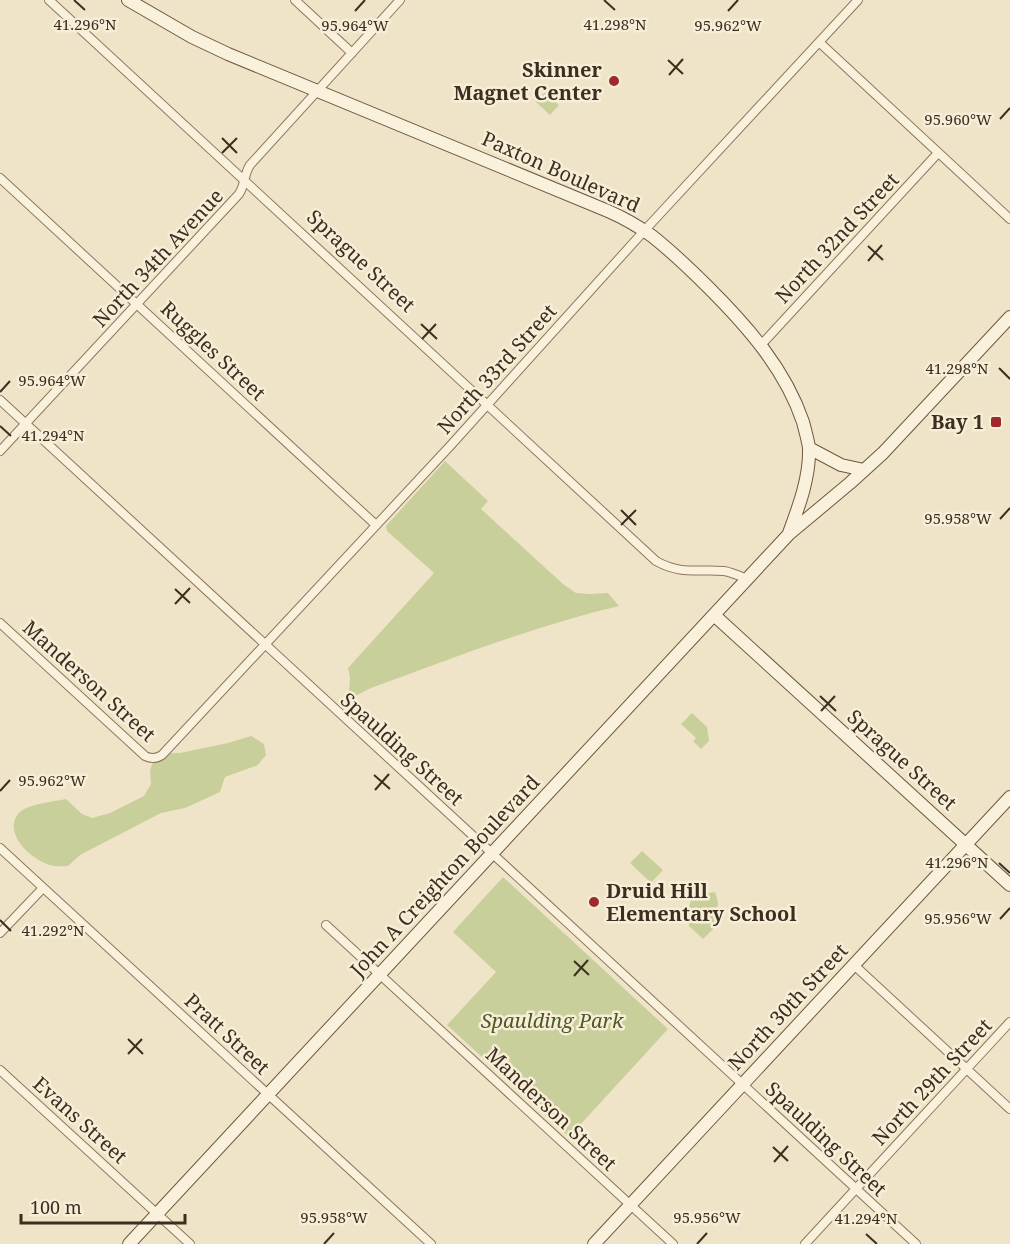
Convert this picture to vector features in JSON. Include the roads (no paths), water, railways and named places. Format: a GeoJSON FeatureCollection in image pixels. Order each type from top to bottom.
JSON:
{"type":"FeatureCollection","features":[{"type":"Feature","properties":{"kind":"street","name":"Sprague Street"},"geometry":{"type":"LineString","coordinates":[[49,0],[656,561],[673,569],[726,571],[747,579]]}},
{"type":"Feature","properties":{"kind":"street","name":"Paxton Boulevard"},"geometry":{"type":"LineString","coordinates":[[128,0],[228,54],[618,215],[644,231],[684,263],[727,306],[761,345],[791,393],[801,416],[809,448],[802,496],[789,534]]}},
{"type":"Feature","properties":{"kind":"street"},"geometry":{"type":"LineString","coordinates":[[295,0],[352,53]]}},
{"type":"Feature","properties":{"kind":"street","name":"North 34th Avenue"},"geometry":{"type":"LineString","coordinates":[[0,451],[239,194],[250,165],[400,0]]}},
{"type":"Feature","properties":{"kind":"street","name":"North 33rd Street"},"geometry":{"type":"LineString","coordinates":[[157,758],[376,525],[858,0]]}},
{"type":"Feature","properties":{"kind":"street"},"geometry":{"type":"LineString","coordinates":[[819,42],[1010,219]]}},
{"type":"Feature","properties":{"kind":"street","name":"North 32nd Street"},"geometry":{"type":"LineString","coordinates":[[761,345],[938,153]]}},
{"type":"Feature","properties":{"kind":"street","name":"Ruggles Street"},"geometry":{"type":"LineString","coordinates":[[0,178],[376,525]]}},
{"type":"Feature","properties":{"kind":"street","name":"John A Creighton Boulevard"},"geometry":{"type":"LineString","coordinates":[[129,1244],[789,534],[890,446],[1010,317]]}},
{"type":"Feature","properties":{"kind":"street","name":"Spaulding Street"},"geometry":{"type":"LineString","coordinates":[[0,400],[916,1244]]}},
{"type":"Feature","properties":{"kind":"street"},"geometry":{"type":"LineString","coordinates":[[809,448],[841,465],[864,470]]}},
{"type":"Feature","properties":{"kind":"street","name":"Sprague Street"},"geometry":{"type":"LineString","coordinates":[[714,615],[1010,885]]}},
{"type":"Feature","properties":{"kind":"street","name":"Manderson Street"},"geometry":{"type":"LineString","coordinates":[[0,623],[145,756],[150,759],[157,758]]}},
{"type":"Feature","properties":{"kind":"street","name":"North 30th Street"},"geometry":{"type":"LineString","coordinates":[[594,1244],[1010,797]]}},
{"type":"Feature","properties":{"kind":"street","name":"Pratt Street"},"geometry":{"type":"LineString","coordinates":[[0,848],[431,1244]]}},
{"type":"Feature","properties":{"kind":"street"},"geometry":{"type":"LineString","coordinates":[[0,933],[43,888]]}},
{"type":"Feature","properties":{"kind":"street","name":"Manderson Street"},"geometry":{"type":"LineString","coordinates":[[326,925],[673,1244]]}},
{"type":"Feature","properties":{"kind":"street"},"geometry":{"type":"LineString","coordinates":[[854,965],[1010,1108]]}},
{"type":"Feature","properties":{"kind":"street","name":"North 29th Street"},"geometry":{"type":"LineString","coordinates":[[805,1244],[1010,1022]]}},
{"type":"Feature","properties":{"kind":"street","name":"Evans Street"},"geometry":{"type":"LineString","coordinates":[[0,1070],[190,1244]]}},
{"type":"Feature","properties":{"kind":"place","name":"Skinner Magnet Center"},"geometry":{"type":"Point","coordinates":[614,81]}},
{"type":"Feature","properties":{"kind":"place","name":"Bay 1"},"geometry":{"type":"Point","coordinates":[996,422]}},
{"type":"Feature","properties":{"kind":"place","name":"Druid Hill Elementary School"},"geometry":{"type":"Point","coordinates":[594,902]}},
{"type":"Feature","properties":{"kind":"park label","name":"Spaulding Park"},"geometry":{"type":"Point","coordinates":[552,1021]}}]}
